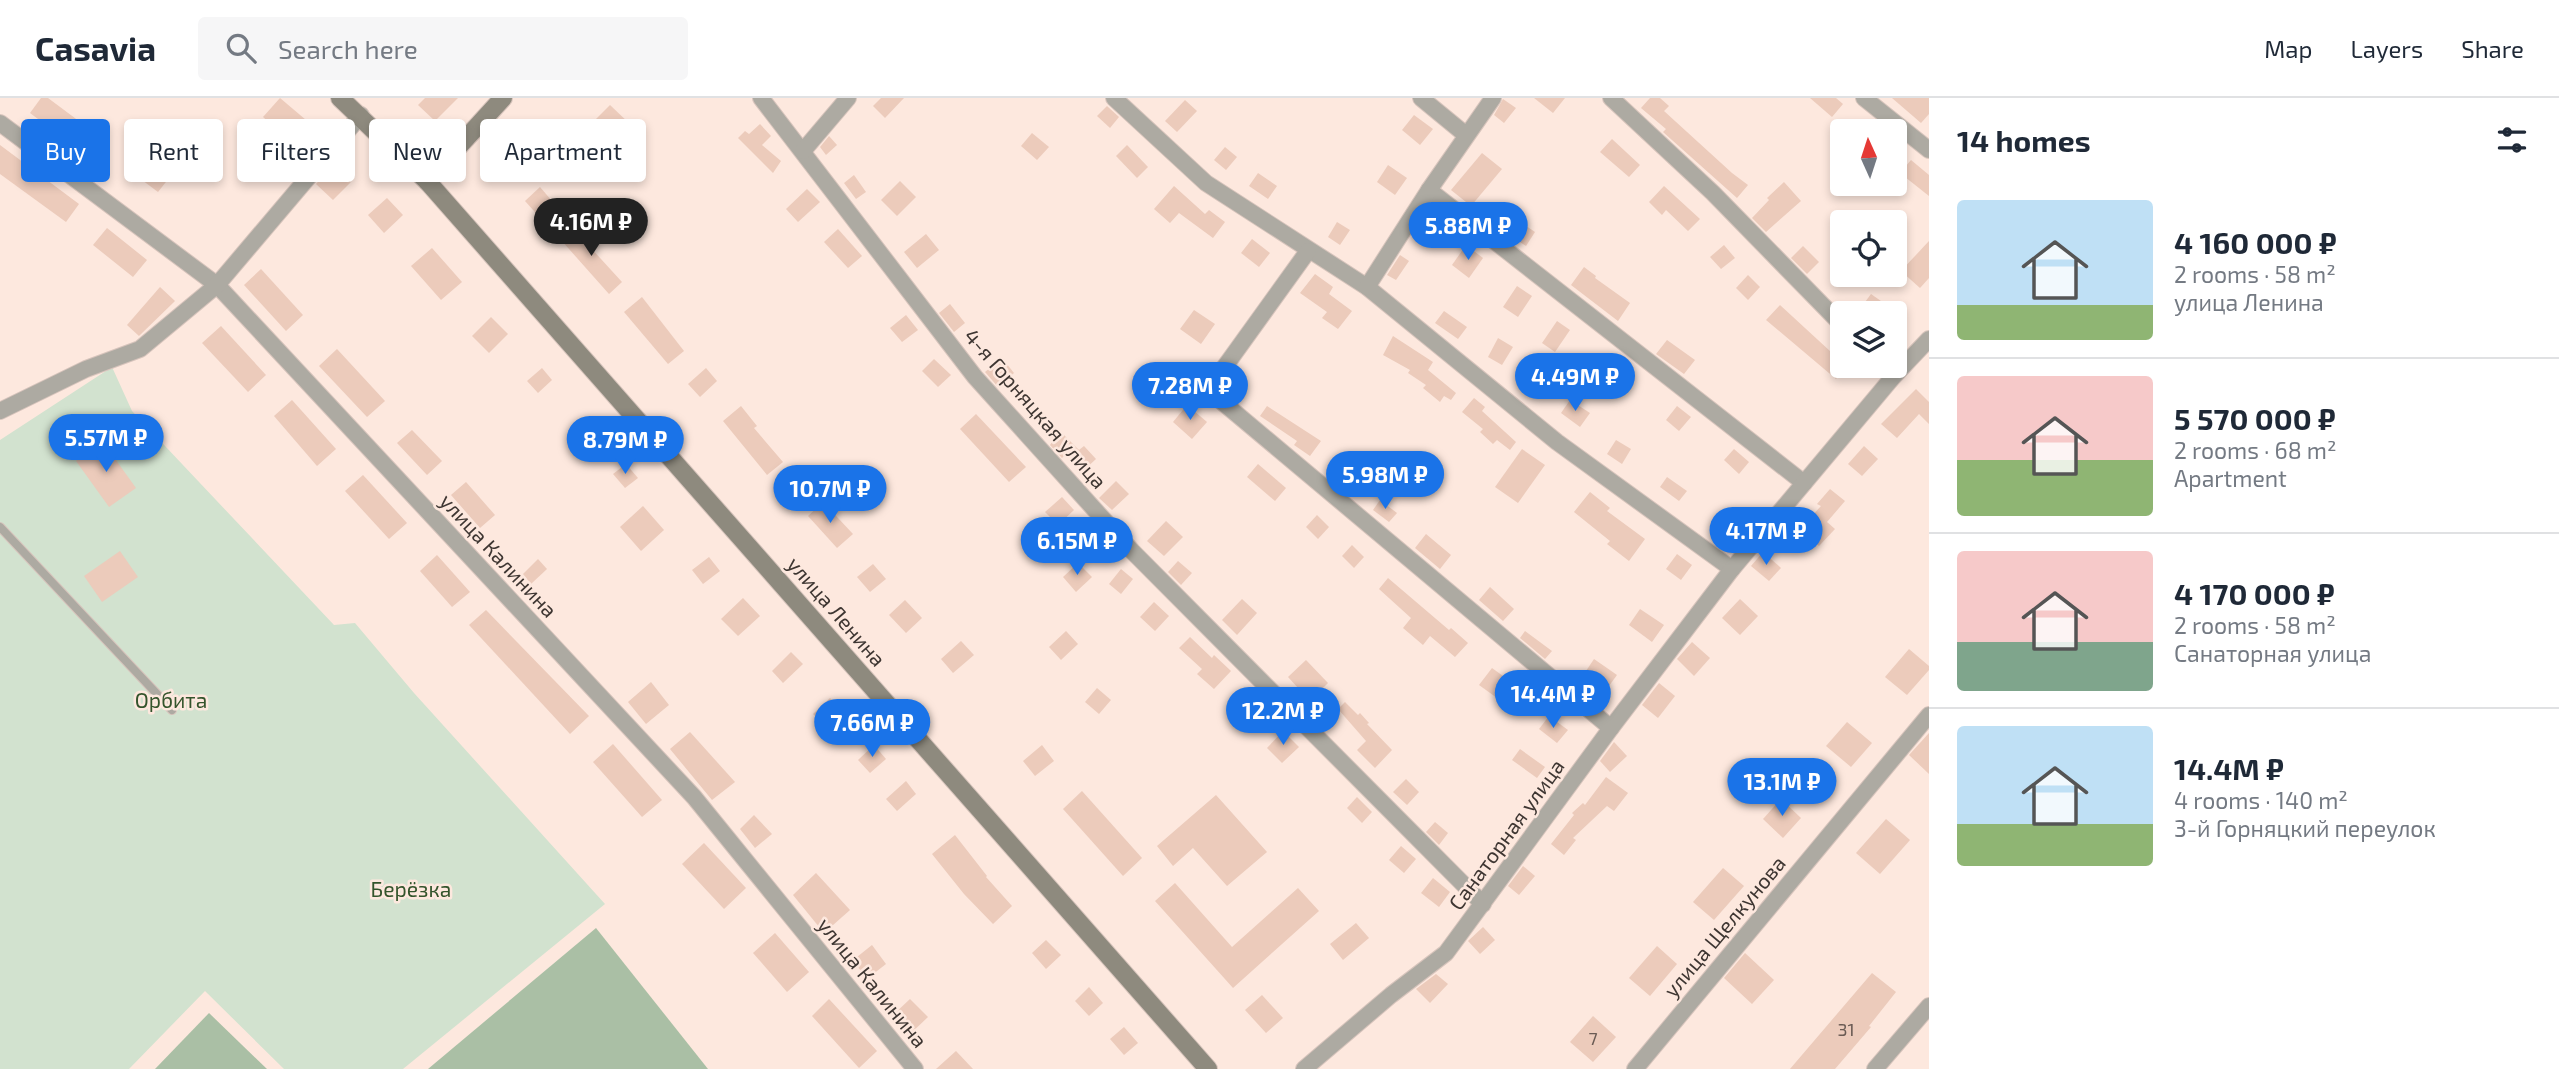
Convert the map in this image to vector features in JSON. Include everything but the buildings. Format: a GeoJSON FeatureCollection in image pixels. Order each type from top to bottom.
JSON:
{"type":"FeatureCollection","features":[{"type":"Feature","properties":{"kind":"main road","name":"улица Ленина"},"geometry":{"type":"LineString","coordinates":[[340,98],[369,123]]}},
{"type":"Feature","properties":{"kind":"main road"},"geometry":{"type":"LineString","coordinates":[[466,138],[503,98]]}},
{"type":"Feature","properties":{"kind":"main road","name":"улица Ленина"},"geometry":{"type":"LineString","coordinates":[[428,182],[1208,1069]]}},
{"type":"Feature","properties":{"kind":"street","name":"4-я Горняцкая улица"},"geometry":{"type":"LineString","coordinates":[[761,98],[975,377],[1132,551],[1483,904]]}},
{"type":"Feature","properties":{"kind":"street"},"geometry":{"type":"LineString","coordinates":[[803,151],[848,98]]}},
{"type":"Feature","properties":{"kind":"street"},"geometry":{"type":"LineString","coordinates":[[1114,98],[1206,183],[1367,288],[1557,442],[1732,569]]}},
{"type":"Feature","properties":{"kind":"street"},"geometry":{"type":"LineString","coordinates":[[1421,98],[1466,135]]}},
{"type":"Feature","properties":{"kind":"street"},"geometry":{"type":"LineString","coordinates":[[1367,288],[1429,190],[1493,98]]}},
{"type":"Feature","properties":{"kind":"street"},"geometry":{"type":"LineString","coordinates":[[1611,98],[1713,192],[1830,313]]}},
{"type":"Feature","properties":{"kind":"street"},"geometry":{"type":"LineString","coordinates":[[1864,98],[1929,150]]}},
{"type":"Feature","properties":{"kind":"street"},"geometry":{"type":"LineString","coordinates":[[0,411],[86,369],[140,349],[216,285],[361,115]]}},
{"type":"Feature","properties":{"kind":"street","name":"улица Калинина"},"geometry":{"type":"LineString","coordinates":[[0,122],[216,285],[694,797],[915,1069]]}},
{"type":"Feature","properties":{"kind":"street"},"geometry":{"type":"LineString","coordinates":[[1429,190],[1804,483]]}},
{"type":"Feature","properties":{"kind":"street"},"geometry":{"type":"LineString","coordinates":[[1308,251],[1208,390],[1611,728]]}},
{"type":"Feature","properties":{"kind":"street","name":"Санаторная улица"},"geometry":{"type":"LineString","coordinates":[[1907,356],[1929,338]]}},
{"type":"Feature","properties":{"kind":"street","name":"Санаторная улица"},"geometry":{"type":"LineString","coordinates":[[1304,1069],[1391,995],[1446,953],[1611,728],[1732,569],[1804,483],[1883,378]]}},
{"type":"Feature","properties":{"kind":"street","name":"улица Щелкунова"},"geometry":{"type":"LineString","coordinates":[[1634,1069],[1929,715]]}},
{"type":"Feature","properties":{"kind":"street"},"geometry":{"type":"LineString","coordinates":[[1875,1069],[1929,1006]]}},
{"type":"Feature","properties":{"kind":"lane"},"geometry":{"type":"LineString","coordinates":[[0,527],[172,710]]}},
{"type":"Feature","properties":{"kind":"green space","name":"Орбита"},"geometry":{"type":"Polygon","coordinates":[[[112,367],[132,411],[334,625],[355,623],[414,693],[605,904],[403,1069],[284,1069],[205,991],[129,1069],[0,1069],[0,440],[112,367]]]}},
{"type":"Feature","properties":{"kind":"green space"},"geometry":{"type":"Polygon","coordinates":[[[596,928],[708,1069],[428,1069],[596,928]]]}},
{"type":"Feature","properties":{"kind":"green space"},"geometry":{"type":"Polygon","coordinates":[[[209,1013],[267,1069],[155,1069],[209,1013]]]}},
{"type":"Feature","properties":{"kind":"park label","name":"Берёзка"},"geometry":{"type":"Point","coordinates":[411,890]}}]}
